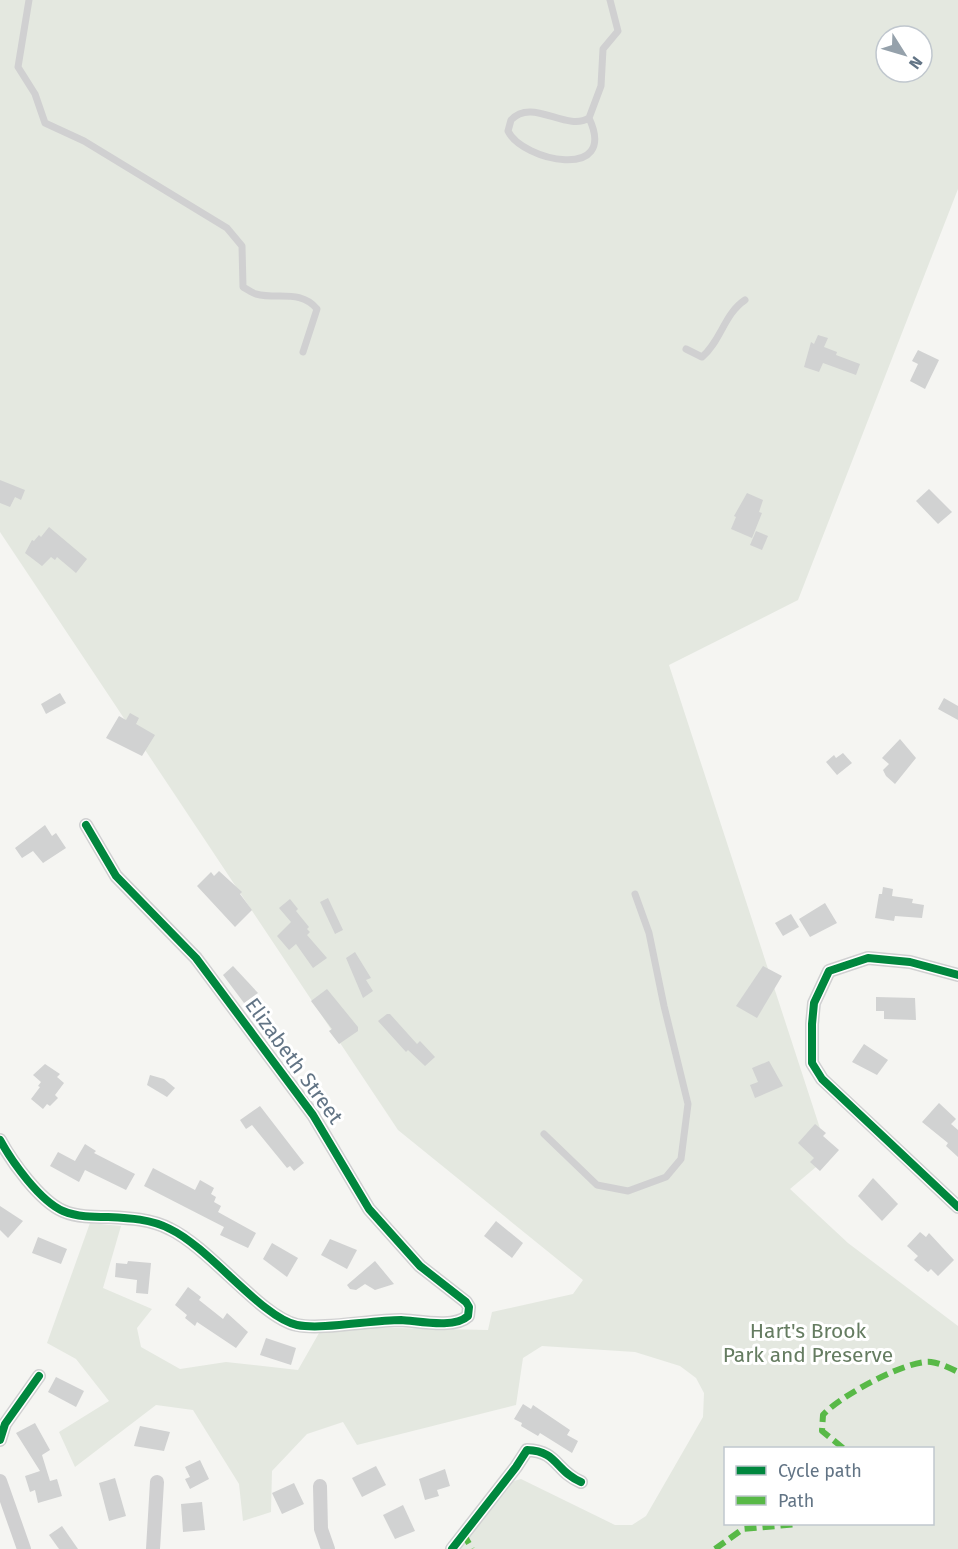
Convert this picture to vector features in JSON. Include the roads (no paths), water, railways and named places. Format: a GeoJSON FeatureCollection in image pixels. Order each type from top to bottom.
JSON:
{"type":"FeatureCollection","features":[{"type":"Feature","properties":{"kind":"street","name":"Elizabeth Street"},"geometry":{"type":"LineString","coordinates":[[0,1140],[18,1167],[56,1207],[71,1214],[143,1220],[167,1227],[199,1247],[269,1309],[290,1323],[307,1326],[382,1320],[452,1322],[468,1316],[466,1302],[420,1266],[369,1209],[313,1115],[196,958],[116,876],[86,825]]}},
{"type":"Feature","properties":{"kind":"street"},"geometry":{"type":"LineString","coordinates":[[958,975],[910,962],[868,958],[829,971],[813,1003],[812,1043],[812,1063],[822,1079],[958,1207]]}},
{"type":"Feature","properties":{"kind":"street"},"geometry":{"type":"LineString","coordinates":[[0,1440],[5,1424],[39,1376]]}},
{"type":"Feature","properties":{"kind":"street"},"geometry":{"type":"LineString","coordinates":[[452,1549],[527,1450],[538,1450],[551,1456],[567,1476],[581,1482]]}},
{"type":"Feature","properties":{"kind":"street"},"geometry":{"type":"LineString","coordinates":[[0,1481],[24,1549]]}},
{"type":"Feature","properties":{"kind":"street"},"geometry":{"type":"LineString","coordinates":[[153,1549],[157,1482]]}},
{"type":"Feature","properties":{"kind":"street"},"geometry":{"type":"LineString","coordinates":[[320,1486],[321,1529],[328,1549]]}},
{"type":"Feature","properties":{"kind":"lane"},"geometry":{"type":"LineString","coordinates":[[29,0],[18,67],[35,94],[45,123],[84,141],[227,228],[242,246],[243,287],[256,294],[292,295],[310,301],[317,309],[303,352]]}},
{"type":"Feature","properties":{"kind":"lane"},"geometry":{"type":"LineString","coordinates":[[589,118],[572,121],[536,113],[522,113],[511,120],[508,131],[519,143],[550,158],[571,160],[594,149],[594,130],[589,118],[601,86],[603,49],[618,31],[610,0]]}},
{"type":"Feature","properties":{"kind":"lane"},"geometry":{"type":"LineString","coordinates":[[686,349],[702,357],[711,350],[728,318],[745,300]]}},
{"type":"Feature","properties":{"kind":"lane"},"geometry":{"type":"LineString","coordinates":[[543,1134],[597,1185],[628,1191],[666,1177],[681,1159],[688,1104],[649,933],[634,894]]}},
{"type":"Feature","properties":{"kind":"park label","name":"Hart's Brook Park and Preserve"},"geometry":{"type":"Point","coordinates":[808,1343]}}]}
